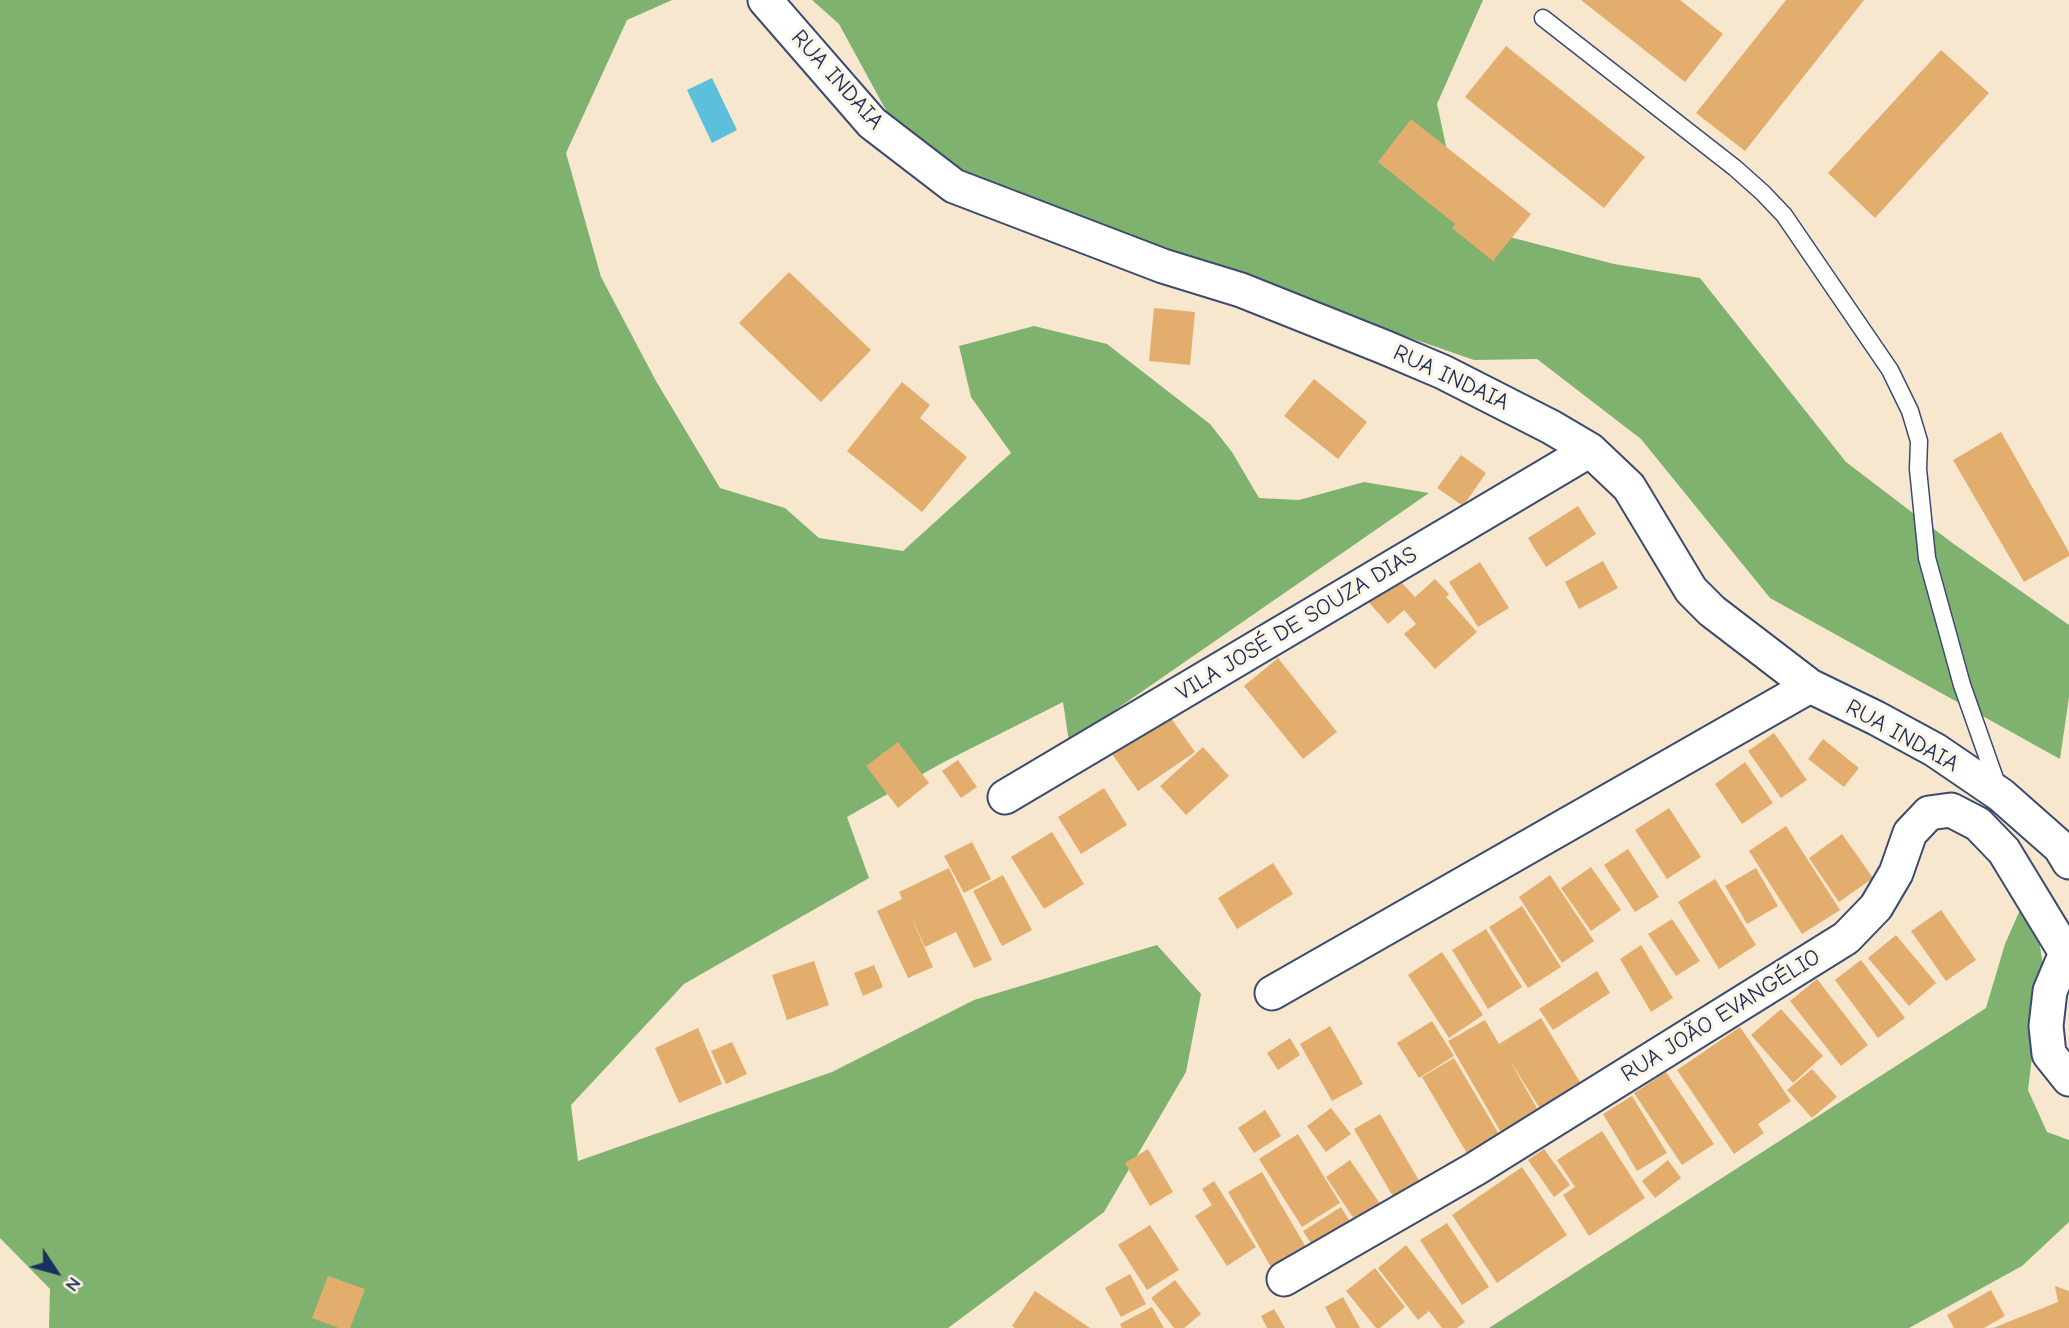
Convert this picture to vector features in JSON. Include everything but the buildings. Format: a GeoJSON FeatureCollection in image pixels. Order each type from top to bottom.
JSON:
{"type":"FeatureCollection","features":[{"type":"Feature","properties":{"kind":"street","name":"RUA INDAIA"},"geometry":{"type":"LineString","coordinates":[[765,0],[872,123],[954,186],[1163,266],[1241,290],[1371,341],[1443,372],[1590,450],[1629,487],[1691,590],[1712,611],[1810,686],[1935,750],[2001,795],[2060,846],[2069,862]]}},
{"type":"Feature","properties":{"kind":"street","name":"VILA JOSÉ DE SOUZA DIAS"},"geometry":{"type":"LineString","coordinates":[[1005,797],[1590,450]]}},
{"type":"Feature","properties":{"kind":"street"},"geometry":{"type":"LineString","coordinates":[[1272,993],[1810,686]]}},
{"type":"Feature","properties":{"kind":"street","name":"RUA JOÃO EVANGÉLIO"},"geometry":{"type":"LineString","coordinates":[[1284,1279],[1475,1169],[1846,938],[1876,906],[1896,873],[1910,833],[1929,813],[1951,810],[1978,824],[2004,851],[2067,950]]}},
{"type":"Feature","properties":{"kind":"street"},"geometry":{"type":"LineString","coordinates":[[2067,950],[2050,990],[2046,1026],[2049,1054],[2069,1079]]}},
{"type":"Feature","properties":{"kind":"lane"},"geometry":{"type":"LineString","coordinates":[[1543,18],[1735,168],[1763,193],[1784,215],[1891,370],[1910,411],[1919,441],[1918,469],[1927,558],[1962,685],[2001,795]]}},
{"type":"Feature","properties":{"kind":"green space"},"geometry":{"type":"Polygon","coordinates":[[[0,0],[672,0],[627,20],[566,153],[601,277],[656,381],[720,488],[785,508],[819,538],[903,551],[1011,453],[971,397],[959,346],[1034,326],[1107,344],[1210,424],[1232,452],[1259,498],[1299,500],[1364,482],[1429,493],[1069,742],[1063,702],[942,763],[847,817],[869,878],[684,984],[571,1105],[578,1161],[832,1072],[974,1000],[1157,945],[1201,994],[1186,1072],[1104,1212],[948,1328],[49,1328],[50,1289],[0,1238],[0,0]]]}},
{"type":"Feature","properties":{"kind":"green space"},"geometry":{"type":"Polygon","coordinates":[[[812,0],[1483,0],[1437,104],[1463,225],[1614,264],[1700,278],[1846,462],[1951,542],[2069,625],[2069,697],[2060,759],[1770,598],[1641,439],[1537,359],[1474,360],[1105,232],[942,172],[894,125],[839,24],[812,0]]]}},
{"type":"Feature","properties":{"kind":"green space"},"geometry":{"type":"Polygon","coordinates":[[[2020,910],[2038,934],[2043,965],[2028,1090],[2047,1132],[2069,1140],[2069,1222],[2022,1266],[1909,1328],[1489,1328],[1986,1008],[2005,944],[2020,910]]]}},
{"type":"Feature","properties":{"kind":"water"},"geometry":{"type":"Polygon","coordinates":[[[712,78],[737,130],[712,143],[687,90],[712,78]]]}}]}
